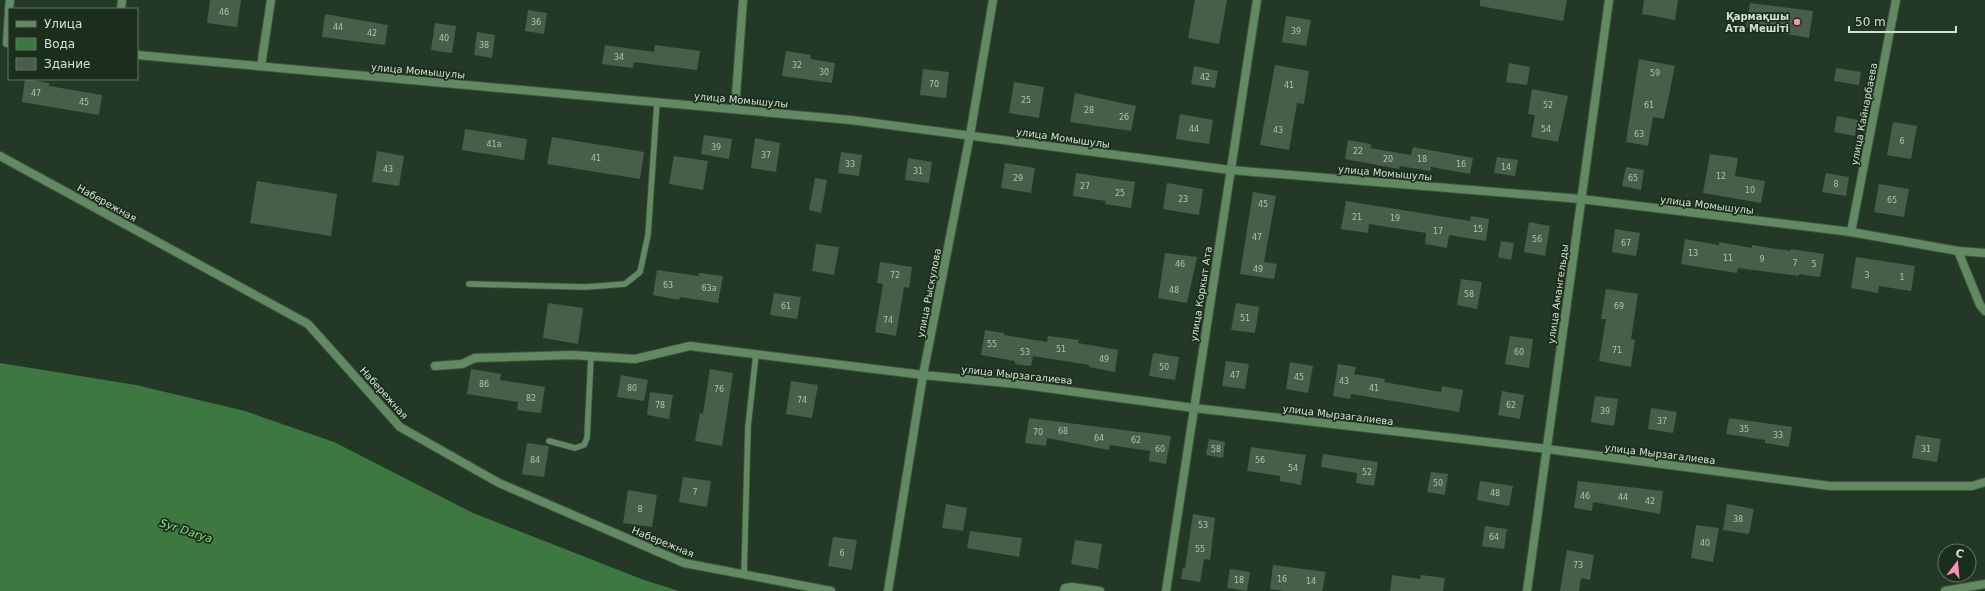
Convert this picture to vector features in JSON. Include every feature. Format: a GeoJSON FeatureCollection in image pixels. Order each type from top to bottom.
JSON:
{"type":"FeatureCollection","features":[{"type":"Feature","properties":{"kind":"street"},"geometry":{"type":"LineString","coordinates":[[261,66],[271,0]]}},
{"type":"Feature","properties":{"kind":"street"},"geometry":{"type":"LineString","coordinates":[[735,109],[743,0]]}},
{"type":"Feature","properties":{"kind":"street","name":"улица Рыскулова"},"geometry":{"type":"LineString","coordinates":[[888,591],[923,375],[970,135],[993,0]]}},
{"type":"Feature","properties":{"kind":"street","name":"улица Коркыт Ата"},"geometry":{"type":"LineString","coordinates":[[1166,591],[1257,0]]}},
{"type":"Feature","properties":{"kind":"street","name":"улица Амангельды"},"geometry":{"type":"LineString","coordinates":[[1527,591],[1609,0]]}},
{"type":"Feature","properties":{"kind":"street","name":"улица Кайнарбаева"},"geometry":{"type":"LineString","coordinates":[[1851,232],[1896,0]]}},
{"type":"Feature","properties":{"kind":"street"},"geometry":{"type":"LineString","coordinates":[[5,43],[8,20]]}},
{"type":"Feature","properties":{"kind":"street","name":"улица Момышулы"},"geometry":{"type":"LineString","coordinates":[[138,55],[851,120],[1230,170],[1581,200],[1851,232],[1958,251],[1985,253]]}},
{"type":"Feature","properties":{"kind":"street","name":"Набережная"},"geometry":{"type":"LineString","coordinates":[[0,156],[308,324],[400,427],[499,483],[684,563],[831,591]]}},
{"type":"Feature","properties":{"kind":"street"},"geometry":{"type":"LineString","coordinates":[[1958,251],[1980,305],[1985,311]]}},
{"type":"Feature","properties":{"kind":"street","name":"улица Мырзагалиева"},"geometry":{"type":"LineString","coordinates":[[434,366],[462,364],[475,358],[572,355],[635,358],[690,346],[923,375],[1017,384],[1194,408],[1546,449],[1830,486],[1972,486],[1985,482]]}},
{"type":"Feature","properties":{"kind":"street"},"geometry":{"type":"LineString","coordinates":[[1945,591],[1985,584]]}},
{"type":"Feature","properties":{"kind":"street"},"geometry":{"type":"LineString","coordinates":[[1064,591],[1065,588],[1072,587],[1100,591]]}},
{"type":"Feature","properties":{"kind":"lane"},"geometry":{"type":"LineString","coordinates":[[469,284],[586,287],[625,284],[640,272],[648,235],[657,102]]}},
{"type":"Feature","properties":{"kind":"lane"},"geometry":{"type":"LineString","coordinates":[[744,574],[748,427],[756,354]]}},
{"type":"Feature","properties":{"kind":"lane"},"geometry":{"type":"LineString","coordinates":[[549,441],[575,448],[584,445],[587,438],[591,356]]}},
{"type":"Feature","properties":{"kind":"water","name":"Syr Darya"},"geometry":{"type":"Polygon","coordinates":[[[0,363],[136,385],[245,411],[334,442],[473,513],[644,580],[679,591],[0,591],[0,363]]]}},
{"type":"Feature","properties":{"kind":"building"},"geometry":{"type":"Polygon","coordinates":[[[210,0],[241,0],[237,27],[207,23],[210,0]]]}},
{"type":"Feature","properties":{"kind":"building"},"geometry":{"type":"Polygon","coordinates":[[[1195,0],[1227,0],[1219,44],[1188,38],[1195,0]]]}},
{"type":"Feature","properties":{"kind":"building"},"geometry":{"type":"Polygon","coordinates":[[[1480,0],[1567,0],[1563,21],[1480,6],[1480,0]]]}},
{"type":"Feature","properties":{"kind":"building"},"geometry":{"type":"Polygon","coordinates":[[[1644,0],[1678,0],[1675,20],[1642,14],[1644,0]]]}},
{"type":"Feature","properties":{"kind":"building"},"geometry":{"type":"Polygon","coordinates":[[[1750,3],[1813,11],[1809,38],[1746,27],[1750,3]]]}},
{"type":"Feature","properties":{"kind":"building"},"geometry":{"type":"Polygon","coordinates":[[[528,10],[547,13],[544,34],[525,31],[528,10]]]}},
{"type":"Feature","properties":{"kind":"building"},"geometry":{"type":"Polygon","coordinates":[[[325,14],[388,25],[385,45],[322,37],[325,14]]]}},
{"type":"Feature","properties":{"kind":"building"},"geometry":{"type":"Polygon","coordinates":[[[1286,16],[1311,20],[1306,46],[1282,42],[1286,16]]]}},
{"type":"Feature","properties":{"kind":"building"},"geometry":{"type":"Polygon","coordinates":[[[435,23],[456,26],[452,53],[431,50],[435,23]]]}},
{"type":"Feature","properties":{"kind":"building"},"geometry":{"type":"Polygon","coordinates":[[[477,32],[495,35],[492,58],[474,55],[477,32]]]}},
{"type":"Feature","properties":{"kind":"building"},"geometry":{"type":"Polygon","coordinates":[[[605,45],[654,52],[655,45],[700,51],[697,70],[634,62],[633,68],[602,64],[605,45]]]}},
{"type":"Feature","properties":{"kind":"building"},"geometry":{"type":"Polygon","coordinates":[[[786,51],[811,55],[810,59],[835,63],[832,83],[782,76],[786,51]]]}},
{"type":"Feature","properties":{"kind":"building"},"geometry":{"type":"Polygon","coordinates":[[[1639,59],[1675,66],[1664,119],[1653,117],[1648,146],[1626,142],[1639,59]]]}},
{"type":"Feature","properties":{"kind":"building"},"geometry":{"type":"Polygon","coordinates":[[[1509,63],[1530,67],[1527,85],[1506,82],[1509,63]]]}},
{"type":"Feature","properties":{"kind":"building"},"geometry":{"type":"Polygon","coordinates":[[[1275,65],[1309,71],[1304,104],[1297,103],[1289,150],[1260,145],[1275,65]]]}},
{"type":"Feature","properties":{"kind":"building"},"geometry":{"type":"Polygon","coordinates":[[[1194,66],[1218,71],[1215,88],[1191,84],[1194,66]]]}},
{"type":"Feature","properties":{"kind":"building"},"geometry":{"type":"Polygon","coordinates":[[[1836,68],[1861,72],[1859,85],[1834,81],[1836,68]]]}},
{"type":"Feature","properties":{"kind":"building"},"geometry":{"type":"Polygon","coordinates":[[[923,69],[949,72],[946,98],[920,95],[923,69]]]}},
{"type":"Feature","properties":{"kind":"building"},"geometry":{"type":"Polygon","coordinates":[[[25,80],[49,83],[49,86],[102,95],[99,115],[22,102],[25,80]]]}},
{"type":"Feature","properties":{"kind":"building"},"geometry":{"type":"Polygon","coordinates":[[[1014,82],[1044,87],[1039,118],[1009,113],[1014,82]]]}},
{"type":"Feature","properties":{"kind":"building"},"geometry":{"type":"Polygon","coordinates":[[[1532,89],[1568,96],[1558,142],[1531,137],[1535,115],[1528,114],[1532,89]]]}},
{"type":"Feature","properties":{"kind":"building"},"geometry":{"type":"Polygon","coordinates":[[[1075,93],[1136,106],[1131,131],[1070,122],[1075,93]]]}},
{"type":"Feature","properties":{"kind":"building"},"geometry":{"type":"Polygon","coordinates":[[[1180,114],[1213,120],[1209,144],[1176,139],[1180,114]]]}},
{"type":"Feature","properties":{"kind":"building"},"geometry":{"type":"Polygon","coordinates":[[[1837,116],[1858,120],[1855,136],[1834,132],[1837,116]]]}},
{"type":"Feature","properties":{"kind":"building"},"geometry":{"type":"Polygon","coordinates":[[[1893,122],[1917,126],[1911,159],[1887,155],[1893,122]]]}},
{"type":"Feature","properties":{"kind":"building"},"geometry":{"type":"Polygon","coordinates":[[[465,129],[527,139],[524,160],[462,150],[465,129]]]}},
{"type":"Feature","properties":{"kind":"building"},"geometry":{"type":"Polygon","coordinates":[[[704,135],[732,139],[729,159],[701,154],[704,135]]]}},
{"type":"Feature","properties":{"kind":"building"},"geometry":{"type":"Polygon","coordinates":[[[552,137],[644,152],[640,179],[547,164],[552,137]]]}},
{"type":"Feature","properties":{"kind":"building"},"geometry":{"type":"Polygon","coordinates":[[[755,138],[780,143],[776,172],[751,168],[755,138]]]}},
{"type":"Feature","properties":{"kind":"building"},"geometry":{"type":"Polygon","coordinates":[[[1348,140],[1371,144],[1370,148],[1411,155],[1413,147],[1473,158],[1470,174],[1431,167],[1430,171],[1400,166],[1399,169],[1345,159],[1348,140]]]}},
{"type":"Feature","properties":{"kind":"building"},"geometry":{"type":"Polygon","coordinates":[[[377,151],[404,156],[399,186],[372,182],[377,151]]]}},
{"type":"Feature","properties":{"kind":"building"},"geometry":{"type":"Polygon","coordinates":[[[841,152],[862,155],[859,176],[838,173],[841,152]]]}},
{"type":"Feature","properties":{"kind":"building"},"geometry":{"type":"Polygon","coordinates":[[[1710,154],[1738,158],[1735,176],[1765,181],[1761,203],[1703,193],[1710,154]]]}},
{"type":"Feature","properties":{"kind":"building"},"geometry":{"type":"Polygon","coordinates":[[[674,156],[708,161],[703,190],[669,184],[674,156]]]}},
{"type":"Feature","properties":{"kind":"building"},"geometry":{"type":"Polygon","coordinates":[[[1497,157],[1518,160],[1515,176],[1494,173],[1497,157]]]}},
{"type":"Feature","properties":{"kind":"building"},"geometry":{"type":"Polygon","coordinates":[[[908,158],[932,162],[929,183],[905,180],[908,158]]]}},
{"type":"Feature","properties":{"kind":"building"},"geometry":{"type":"Polygon","coordinates":[[[1005,163],[1035,168],[1031,193],[1001,188],[1005,163]]]}},
{"type":"Feature","properties":{"kind":"building"},"geometry":{"type":"Polygon","coordinates":[[[1626,167],[1644,170],[1641,190],[1622,186],[1626,167]]]}},
{"type":"Feature","properties":{"kind":"building"},"geometry":{"type":"Polygon","coordinates":[[[1076,173],[1135,182],[1131,208],[1105,204],[1106,201],[1073,196],[1076,173]]]}},
{"type":"Feature","properties":{"kind":"building"},"geometry":{"type":"Polygon","coordinates":[[[1826,173],[1849,177],[1846,196],[1822,192],[1826,173]]]}},
{"type":"Feature","properties":{"kind":"building"},"geometry":{"type":"Polygon","coordinates":[[[815,178],[827,180],[821,213],[809,210],[815,178]]]}},
{"type":"Feature","properties":{"kind":"building"},"geometry":{"type":"Polygon","coordinates":[[[257,181],[337,194],[331,236],[250,223],[257,181]]]}},
{"type":"Feature","properties":{"kind":"building"},"geometry":{"type":"Polygon","coordinates":[[[1167,183],[1203,189],[1199,215],[1163,209],[1167,183]]]}},
{"type":"Feature","properties":{"kind":"building"},"geometry":{"type":"Polygon","coordinates":[[[1879,184],[1909,189],[1904,217],[1874,212],[1879,184]]]}},
{"type":"Feature","properties":{"kind":"building"},"geometry":{"type":"Polygon","coordinates":[[[1253,192],[1276,196],[1264,262],[1277,264],[1274,279],[1240,274],[1253,192]]]}},
{"type":"Feature","properties":{"kind":"building"},"geometry":{"type":"Polygon","coordinates":[[[1346,201],[1470,221],[1471,216],[1489,219],[1486,241],[1449,235],[1447,248],[1425,244],[1426,233],[1369,224],[1368,233],[1341,229],[1346,201]]]}},
{"type":"Feature","properties":{"kind":"building"},"geometry":{"type":"Polygon","coordinates":[[[1529,222],[1550,226],[1545,256],[1524,252],[1529,222]]]}},
{"type":"Feature","properties":{"kind":"building"},"geometry":{"type":"Polygon","coordinates":[[[1615,229],[1640,233],[1636,256],[1612,252],[1615,229]]]}},
{"type":"Feature","properties":{"kind":"building"},"geometry":{"type":"Polygon","coordinates":[[[1685,239],[1719,245],[1719,242],[1752,248],[1752,245],[1790,251],[1791,249],[1824,254],[1820,277],[1799,274],[1799,276],[1738,268],[1737,273],[1681,264],[1685,239]]]}},
{"type":"Feature","properties":{"kind":"building"},"geometry":{"type":"Polygon","coordinates":[[[1501,241],[1514,243],[1511,260],[1498,257],[1501,241]]]}},
{"type":"Feature","properties":{"kind":"building"},"geometry":{"type":"Polygon","coordinates":[[[816,244],[839,247],[834,275],[812,271],[816,244]]]}},
{"type":"Feature","properties":{"kind":"building"},"geometry":{"type":"Polygon","coordinates":[[[1165,253],[1197,257],[1187,303],[1158,298],[1165,253]]]}},
{"type":"Feature","properties":{"kind":"building"},"geometry":{"type":"Polygon","coordinates":[[[1856,257],[1915,266],[1911,291],[1879,286],[1878,293],[1851,288],[1856,257]]]}},
{"type":"Feature","properties":{"kind":"building"},"geometry":{"type":"Polygon","coordinates":[[[880,262],[912,267],[909,288],[904,287],[896,336],[875,332],[883,284],[877,283],[880,262]]]}},
{"type":"Feature","properties":{"kind":"building"},"geometry":{"type":"Polygon","coordinates":[[[657,270],[699,276],[699,273],[723,276],[718,303],[680,297],[679,300],[653,295],[657,270]]]}},
{"type":"Feature","properties":{"kind":"building"},"geometry":{"type":"Polygon","coordinates":[[[1461,279],[1482,282],[1477,309],[1457,305],[1461,279]]]}},
{"type":"Feature","properties":{"kind":"building"},"geometry":{"type":"Polygon","coordinates":[[[1606,289],[1638,294],[1631,339],[1635,340],[1631,367],[1599,361],[1606,319],[1601,319],[1606,289]]]}},
{"type":"Feature","properties":{"kind":"building"},"geometry":{"type":"Polygon","coordinates":[[[774,293],[801,297],[797,319],[770,315],[774,293]]]}},
{"type":"Feature","properties":{"kind":"building"},"geometry":{"type":"Polygon","coordinates":[[[548,303],[583,308],[578,344],[543,338],[548,303]]]}},
{"type":"Feature","properties":{"kind":"building"},"geometry":{"type":"Polygon","coordinates":[[[1236,303],[1259,307],[1255,333],[1231,330],[1236,303]]]}},
{"type":"Feature","properties":{"kind":"building"},"geometry":{"type":"Polygon","coordinates":[[[985,330],[1004,333],[1004,335],[1047,342],[1048,336],[1079,340],[1078,343],[1118,350],[1115,372],[1089,367],[1089,365],[1033,356],[1031,366],[1015,364],[1015,361],[981,355],[985,330]]]}},
{"type":"Feature","properties":{"kind":"building"},"geometry":{"type":"Polygon","coordinates":[[[1510,336],[1533,339],[1529,368],[1505,364],[1510,336]]]}},
{"type":"Feature","properties":{"kind":"building"},"geometry":{"type":"Polygon","coordinates":[[[1153,353],[1179,357],[1175,380],[1149,376],[1153,353]]]}},
{"type":"Feature","properties":{"kind":"building"},"geometry":{"type":"Polygon","coordinates":[[[1226,361],[1249,364],[1245,389],[1222,386],[1226,361]]]}},
{"type":"Feature","properties":{"kind":"building"},"geometry":{"type":"Polygon","coordinates":[[[1290,362],[1313,366],[1308,393],[1286,389],[1290,362]]]}},
{"type":"Feature","properties":{"kind":"building"},"geometry":{"type":"Polygon","coordinates":[[[1338,364],[1356,367],[1354,374],[1385,379],[1384,382],[1441,392],[1442,386],[1463,390],[1459,412],[1351,394],[1350,399],[1333,396],[1338,364]]]}},
{"type":"Feature","properties":{"kind":"building"},"geometry":{"type":"Polygon","coordinates":[[[471,369],[501,374],[500,380],[545,387],[541,413],[517,410],[518,402],[467,394],[471,369]]]}},
{"type":"Feature","properties":{"kind":"building"},"geometry":{"type":"Polygon","coordinates":[[[710,369],[733,373],[722,446],[695,441],[700,413],[703,414],[710,369]]]}},
{"type":"Feature","properties":{"kind":"building"},"geometry":{"type":"Polygon","coordinates":[[[621,375],[648,380],[644,401],[617,397],[621,375]]]}},
{"type":"Feature","properties":{"kind":"building"},"geometry":{"type":"Polygon","coordinates":[[[791,381],[818,385],[812,418],[786,414],[791,381]]]}},
{"type":"Feature","properties":{"kind":"building"},"geometry":{"type":"Polygon","coordinates":[[[1502,391],[1524,395],[1520,419],[1498,415],[1502,391]]]}},
{"type":"Feature","properties":{"kind":"building"},"geometry":{"type":"Polygon","coordinates":[[[650,392],[673,395],[669,419],[647,415],[650,392]]]}},
{"type":"Feature","properties":{"kind":"building"},"geometry":{"type":"Polygon","coordinates":[[[1595,396],[1618,399],[1614,426],[1591,422],[1595,396]]]}},
{"type":"Feature","properties":{"kind":"building"},"geometry":{"type":"Polygon","coordinates":[[[1651,408],[1677,412],[1673,433],[1648,429],[1651,408]]]}},
{"type":"Feature","properties":{"kind":"building"},"geometry":{"type":"Polygon","coordinates":[[[1029,418],[1171,436],[1166,464],[1149,461],[1150,451],[1110,445],[1109,450],[1047,438],[1046,446],[1025,443],[1029,418]]]}},
{"type":"Feature","properties":{"kind":"building"},"geometry":{"type":"Polygon","coordinates":[[[1729,418],[1792,427],[1789,447],[1765,443],[1765,440],[1726,434],[1729,418]]]}},
{"type":"Feature","properties":{"kind":"building"},"geometry":{"type":"Polygon","coordinates":[[[1916,435],[1941,439],[1937,462],[1912,458],[1916,435]]]}},
{"type":"Feature","properties":{"kind":"building"},"geometry":{"type":"Polygon","coordinates":[[[1209,439],[1225,442],[1223,458],[1206,455],[1209,439]]]}},
{"type":"Feature","properties":{"kind":"building"},"geometry":{"type":"Polygon","coordinates":[[[527,443],[549,446],[544,477],[522,474],[527,443]]]}},
{"type":"Feature","properties":{"kind":"building"},"geometry":{"type":"Polygon","coordinates":[[[1251,447],[1306,455],[1301,485],[1280,481],[1280,476],[1247,471],[1251,447]]]}},
{"type":"Feature","properties":{"kind":"building"},"geometry":{"type":"Polygon","coordinates":[[[1323,454],[1378,462],[1374,486],[1356,483],[1357,473],[1321,467],[1323,454]]]}},
{"type":"Feature","properties":{"kind":"building"},"geometry":{"type":"Polygon","coordinates":[[[1431,472],[1448,474],[1445,495],[1427,492],[1431,472]]]}},
{"type":"Feature","properties":{"kind":"building"},"geometry":{"type":"Polygon","coordinates":[[[683,477],[711,481],[707,507],[679,502],[683,477]]]}},
{"type":"Feature","properties":{"kind":"building"},"geometry":{"type":"Polygon","coordinates":[[[1480,481],[1513,486],[1509,506],[1477,500],[1480,481]]]}},
{"type":"Feature","properties":{"kind":"building"},"geometry":{"type":"Polygon","coordinates":[[[1578,481],[1663,491],[1660,514],[1593,502],[1592,511],[1574,508],[1578,481]]]}},
{"type":"Feature","properties":{"kind":"building"},"geometry":{"type":"Polygon","coordinates":[[[628,490],[657,495],[652,527],[623,523],[628,490]]]}},
{"type":"Feature","properties":{"kind":"building"},"geometry":{"type":"Polygon","coordinates":[[[946,504],[967,508],[963,531],[942,528],[946,504]]]}},
{"type":"Feature","properties":{"kind":"building"},"geometry":{"type":"Polygon","coordinates":[[[1727,504],[1754,509],[1749,534],[1723,530],[1727,504]]]}},
{"type":"Feature","properties":{"kind":"building"},"geometry":{"type":"Polygon","coordinates":[[[1193,514],[1215,518],[1210,560],[1204,559],[1200,582],[1181,579],[1183,567],[1185,568],[1193,514]]]}},
{"type":"Feature","properties":{"kind":"building"},"geometry":{"type":"Polygon","coordinates":[[[1696,525],[1719,528],[1713,562],[1691,558],[1696,525]]]}},
{"type":"Feature","properties":{"kind":"building"},"geometry":{"type":"Polygon","coordinates":[[[1485,526],[1507,529],[1504,549],[1482,546],[1485,526]]]}},
{"type":"Feature","properties":{"kind":"building"},"geometry":{"type":"Polygon","coordinates":[[[970,531],[1022,538],[1019,557],[967,548],[970,531]]]}},
{"type":"Feature","properties":{"kind":"building"},"geometry":{"type":"Polygon","coordinates":[[[833,537],[857,540],[852,570],[828,566],[833,537]]]}},
{"type":"Feature","properties":{"kind":"building"},"geometry":{"type":"Polygon","coordinates":[[[1075,540],[1102,544],[1098,569],[1071,564],[1075,540]]]}},
{"type":"Feature","properties":{"kind":"building"},"geometry":{"type":"Polygon","coordinates":[[[1567,550],[1594,555],[1590,580],[1581,578],[1579,591],[1560,591],[1567,550]]]}},
{"type":"Feature","properties":{"kind":"building"},"geometry":{"type":"Polygon","coordinates":[[[1273,565],[1326,572],[1322,591],[1284,591],[1270,589],[1273,565]]]}},
{"type":"Feature","properties":{"kind":"building"},"geometry":{"type":"Polygon","coordinates":[[[1230,569],[1250,572],[1247,591],[1227,588],[1230,569]]]}},
{"type":"Feature","properties":{"kind":"building"},"geometry":{"type":"Polygon","coordinates":[[[1392,575],[1420,579],[1421,575],[1445,578],[1443,591],[1390,591],[1392,575]]]}},
{"type":"Feature","properties":{"kind":"place","name":"Қармақшы Ата Мешіті"},"geometry":{"type":"Point","coordinates":[1797,22]}}]}
